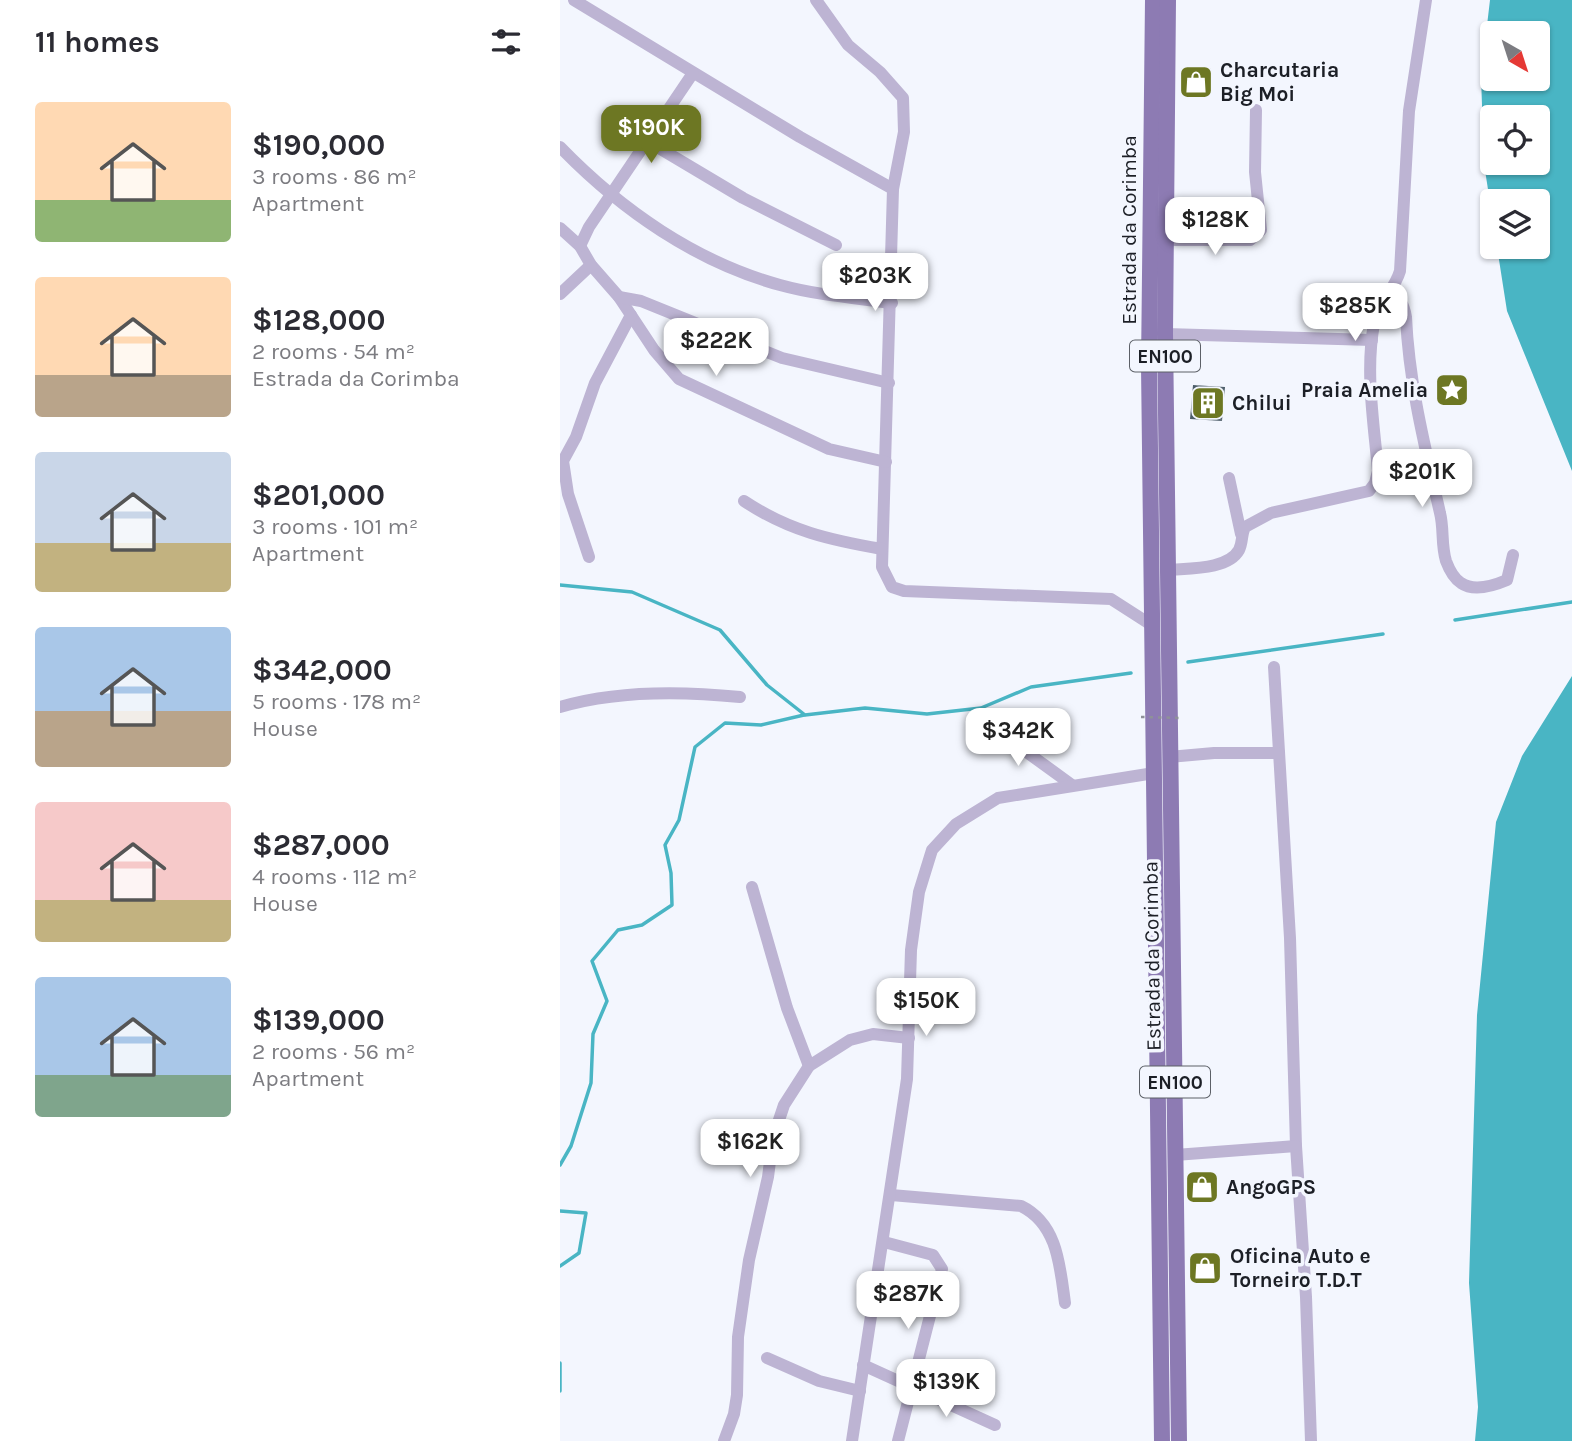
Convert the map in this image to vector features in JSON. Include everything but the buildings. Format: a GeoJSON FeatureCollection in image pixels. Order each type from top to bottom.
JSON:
{"type":"FeatureCollection","features":[{"type":"Feature","properties":{"kind":"main road","name":"Estrada da Corimba"},"geometry":{"type":"LineString","coordinates":[[1147,715],[1153,626],[1149,244],[1153,0]]}},
{"type":"Feature","properties":{"kind":"main road","name":"Estrada da Corimba"},"geometry":{"type":"LineString","coordinates":[[1168,0],[1164,240],[1168,570],[1175,717],[1169,757],[1179,1441]]}},
{"type":"Feature","properties":{"kind":"main road","name":"EN100"},"geometry":{"type":"LineString","coordinates":[[1147,715],[1154,774]]}},
{"type":"Feature","properties":{"kind":"main road","name":"Estrada da Corimba"},"geometry":{"type":"LineString","coordinates":[[1154,774],[1162,1441]]}},
{"type":"Feature","properties":{"kind":"street"},"geometry":{"type":"LineString","coordinates":[[574,0],[693,73],[893,189]]}},
{"type":"Feature","properties":{"kind":"street"},"geometry":{"type":"LineString","coordinates":[[816,0],[848,46],[880,72],[903,98],[904,132],[893,189],[892,303],[883,549],[885,577],[892,587],[904,591],[1111,599],[1153,626]]}},
{"type":"Feature","properties":{"kind":"street"},"geometry":{"type":"LineString","coordinates":[[1241,534],[1245,527],[1271,513],[1368,491],[1375,483],[1378,471],[1371,377],[1372,340],[1378,310],[1389,295],[1400,271],[1409,111],[1426,0]]}},
{"type":"Feature","properties":{"kind":"street"},"geometry":{"type":"LineString","coordinates":[[580,246],[581,239],[693,73]]}},
{"type":"Feature","properties":{"kind":"street"},"geometry":{"type":"LineString","coordinates":[[1164,240],[1250,240],[1261,230],[1255,172],[1256,110]]}},
{"type":"Feature","properties":{"kind":"street"},"geometry":{"type":"LineString","coordinates":[[607,117],[779,218],[836,246]]}},
{"type":"Feature","properties":{"kind":"street"},"geometry":{"type":"LineString","coordinates":[[560,147],[612,194],[693,251],[730,269],[782,286],[892,303]]}},
{"type":"Feature","properties":{"kind":"street"},"geometry":{"type":"LineString","coordinates":[[560,228],[580,246],[591,265],[619,296],[679,379],[829,449],[886,463]]}},
{"type":"Feature","properties":{"kind":"street"},"geometry":{"type":"LineString","coordinates":[[560,294],[591,265]]}},
{"type":"Feature","properties":{"kind":"street"},"geometry":{"type":"LineString","coordinates":[[1389,295],[1404,306],[1415,407],[1441,516],[1445,558],[1450,571],[1461,583],[1472,587],[1496,585],[1507,580],[1513,555]]}},
{"type":"Feature","properties":{"kind":"street"},"geometry":{"type":"LineString","coordinates":[[619,296],[641,301],[782,358],[830,372],[889,383]]}},
{"type":"Feature","properties":{"kind":"street"},"geometry":{"type":"LineString","coordinates":[[589,557],[568,494],[563,461],[576,437],[595,383],[631,316]]}},
{"type":"Feature","properties":{"kind":"street"},"geometry":{"type":"LineString","coordinates":[[1165,334],[1372,340]]}},
{"type":"Feature","properties":{"kind":"street"},"geometry":{"type":"LineString","coordinates":[[1168,570],[1222,562],[1239,550],[1241,534],[1229,478]]}},
{"type":"Feature","properties":{"kind":"street"},"geometry":{"type":"LineString","coordinates":[[744,501],[782,524],[836,542],[883,549]]}},
{"type":"Feature","properties":{"kind":"street"},"geometry":{"type":"LineString","coordinates":[[1274,667],[1290,938],[1296,1146],[1307,1297],[1311,1441]]}},
{"type":"Feature","properties":{"kind":"street"},"geometry":{"type":"LineString","coordinates":[[560,707],[587,699],[628,695],[678,693],[740,697]]}},
{"type":"Feature","properties":{"kind":"street"},"geometry":{"type":"LineString","coordinates":[[978,724],[999,732],[1072,785]]}},
{"type":"Feature","properties":{"kind":"street"},"geometry":{"type":"LineString","coordinates":[[1169,757],[1214,753],[1279,753]]}},
{"type":"Feature","properties":{"kind":"street"},"geometry":{"type":"LineString","coordinates":[[852,1441],[891,1195],[909,1038],[911,950],[919,892],[932,850],[956,824],[998,798],[1154,774]]}},
{"type":"Feature","properties":{"kind":"street"},"geometry":{"type":"LineString","coordinates":[[752,887],[787,1008],[809,1066]]}},
{"type":"Feature","properties":{"kind":"street"},"geometry":{"type":"LineString","coordinates":[[724,1441],[734,1414],[738,1337],[748,1261],[768,1177],[772,1138],[784,1105],[809,1066],[861,1035],[909,1038]]}},
{"type":"Feature","properties":{"kind":"street"},"geometry":{"type":"LineString","coordinates":[[1175,1155],[1296,1146]]}},
{"type":"Feature","properties":{"kind":"street"},"geometry":{"type":"LineString","coordinates":[[891,1195],[1021,1206],[1033,1212],[1041,1219],[1057,1250],[1065,1303]]}},
{"type":"Feature","properties":{"kind":"street"},"geometry":{"type":"LineString","coordinates":[[884,1242],[933,1255],[942,1269],[898,1441]]}},
{"type":"Feature","properties":{"kind":"street"},"geometry":{"type":"LineString","coordinates":[[767,1358],[819,1381],[859,1391]]}},
{"type":"Feature","properties":{"kind":"street"},"geometry":{"type":"LineString","coordinates":[[863,1364],[995,1425]]}},
{"type":"Feature","properties":{"kind":"path"},"geometry":{"type":"LineString","coordinates":[[1147,715],[1175,717]]}},
{"type":"Feature","properties":{"kind":"water"},"geometry":{"type":"Polygon","coordinates":[[[1490,0],[1572,0],[1572,471],[1507,311],[1499,259],[1550,259],[1550,189],[1488,189],[1486,175],[1550,175],[1550,105],[1482,105],[1482,91],[1550,91],[1550,21],[1488,21],[1490,0]]]}},
{"type":"Feature","properties":{"kind":"water"},"geometry":{"type":"Polygon","coordinates":[[[1572,676],[1572,1441],[1475,1441],[1478,1407],[1469,1283],[1477,1015],[1496,822],[1522,756],[1572,676]]]}},
{"type":"Feature","properties":{"kind":"waterway"},"geometry":{"type":"LineString","coordinates":[[560,585],[632,592],[720,630],[767,685],[805,715],[865,708],[927,714],[981,708],[1031,687],[1131,673]]}},
{"type":"Feature","properties":{"kind":"waterway"},"geometry":{"type":"LineString","coordinates":[[1455,620],[1572,602]]}},
{"type":"Feature","properties":{"kind":"waterway"},"geometry":{"type":"LineString","coordinates":[[1188,662],[1383,634]]}},
{"type":"Feature","properties":{"kind":"waterway"},"geometry":{"type":"LineString","coordinates":[[560,1165],[571,1146],[591,1083],[593,1034],[607,1001],[592,961],[618,930],[642,925],[672,905],[671,873],[665,845],[679,820],[695,747],[725,723],[761,725],[804,715]]}},
{"type":"Feature","properties":{"kind":"waterway"},"geometry":{"type":"LineString","coordinates":[[560,1211],[586,1213],[579,1253],[560,1266]]}},
{"type":"Feature","properties":{"kind":"waterway"},"geometry":{"type":"LineString","coordinates":[[560,1363],[560,1391]]}},
{"type":"Feature","properties":{"kind":"place","name":"Charcutaria Big Moi"},"geometry":{"type":"Point","coordinates":[1196,82]}},
{"type":"Feature","properties":{"kind":"place","name":"Praia Amelia"},"geometry":{"type":"Point","coordinates":[1452,390]}},
{"type":"Feature","properties":{"kind":"place","name":"Chilui"},"geometry":{"type":"Point","coordinates":[1208,403]}},
{"type":"Feature","properties":{"kind":"place","name":"AngoGPS"},"geometry":{"type":"Point","coordinates":[1202,1187]}},
{"type":"Feature","properties":{"kind":"place","name":"Oficina Auto e Torneiro T.D.T"},"geometry":{"type":"Point","coordinates":[1205,1268]}}]}
